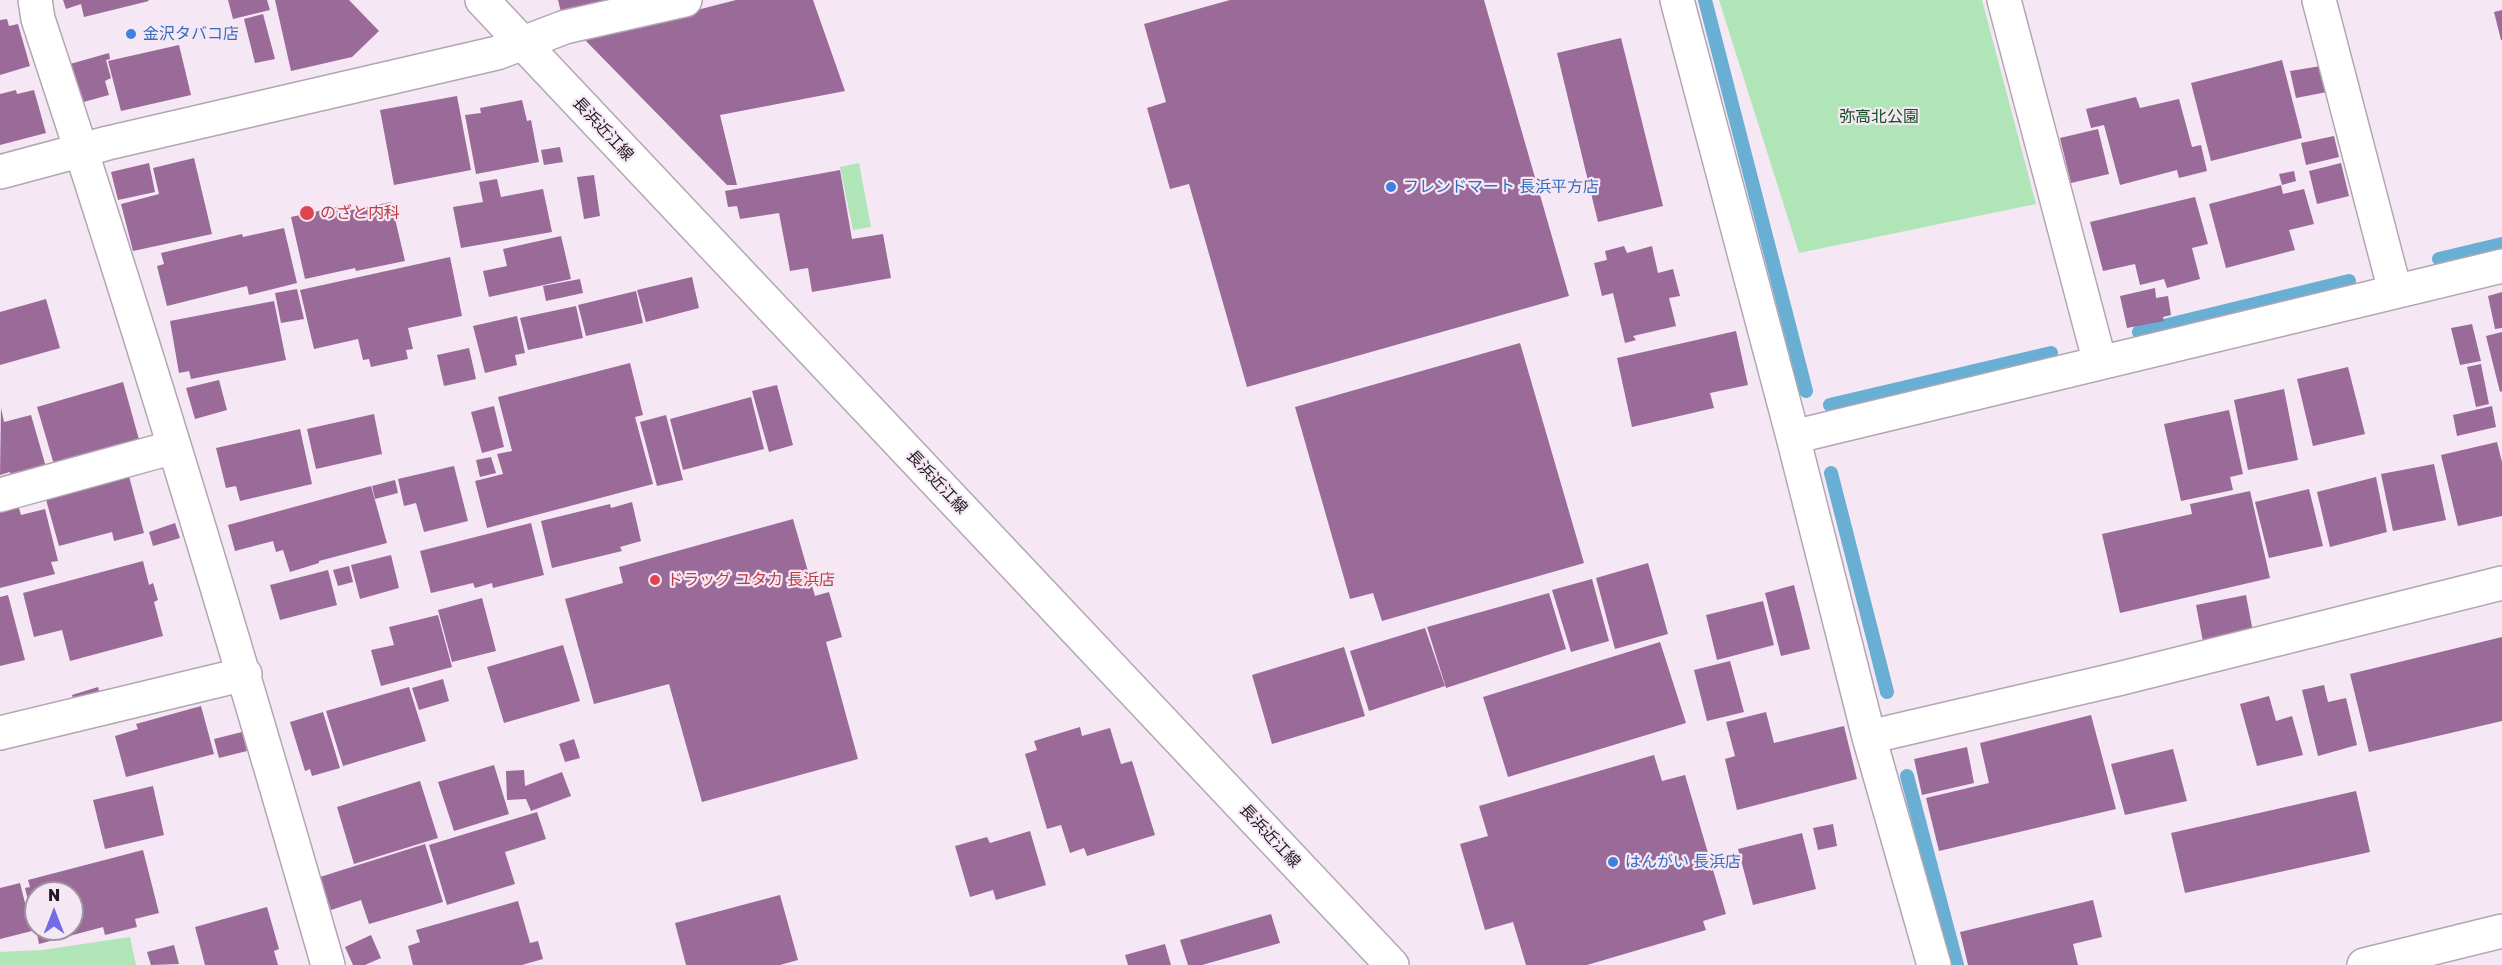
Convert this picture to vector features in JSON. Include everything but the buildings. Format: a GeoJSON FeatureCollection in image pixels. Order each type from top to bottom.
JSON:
{"type":"FeatureCollection","features":[{"type":"Feature","properties":{"kind":"street"},"geometry":{"type":"LineString","coordinates":[[34,0],[38,19],[245,675],[328,965]]}},
{"type":"Feature","properties":{"kind":"street","name":"長浜近江線"},"geometry":{"type":"LineString","coordinates":[[482,0],[1392,965]]}},
{"type":"Feature","properties":{"kind":"street"},"geometry":{"type":"LineString","coordinates":[[0,172],[81,150],[497,53],[565,27],[685,0]]}},
{"type":"Feature","properties":{"kind":"street"},"geometry":{"type":"LineString","coordinates":[[1677,0],[1793,437],[1869,737],[1934,965]]}},
{"type":"Feature","properties":{"kind":"street"},"geometry":{"type":"LineString","coordinates":[[2004,0],[2100,363]]}},
{"type":"Feature","properties":{"kind":"street"},"geometry":{"type":"LineString","coordinates":[[2319,0],[2396,291]]}},
{"type":"Feature","properties":{"kind":"street"},"geometry":{"type":"LineString","coordinates":[[1793,437],[2502,266]]}},
{"type":"Feature","properties":{"kind":"street"},"geometry":{"type":"LineString","coordinates":[[0,495],[174,447]]}},
{"type":"Feature","properties":{"kind":"street"},"geometry":{"type":"LineString","coordinates":[[1869,737],[2118,679],[2502,583]]}},
{"type":"Feature","properties":{"kind":"street"},"geometry":{"type":"LineString","coordinates":[[0,733],[245,675]]}},
{"type":"Feature","properties":{"kind":"street"},"geometry":{"type":"LineString","coordinates":[[2364,965],[2502,931]]}},
{"type":"Feature","properties":{"kind":"green space","name":"弥高北公園"},"geometry":{"type":"Polygon","coordinates":[[[1719,0],[1982,0],[2036,204],[1799,253],[1719,0]]]}},
{"type":"Feature","properties":{"kind":"green space"},"geometry":{"type":"Polygon","coordinates":[[[859,163],[871,227],[853,230],[840,167],[859,163]]]}},
{"type":"Feature","properties":{"kind":"green space"},"geometry":{"type":"Polygon","coordinates":[[[130,937],[136,965],[0,965],[0,952],[42,950],[130,937]]]}},
{"type":"Feature","properties":{"kind":"waterway"},"geometry":{"type":"LineString","coordinates":[[1705,0],[1806,391]]}},
{"type":"Feature","properties":{"kind":"waterway"},"geometry":{"type":"LineString","coordinates":[[2439,259],[2502,244]]}},
{"type":"Feature","properties":{"kind":"waterway"},"geometry":{"type":"LineString","coordinates":[[2139,332],[2349,281]]}},
{"type":"Feature","properties":{"kind":"waterway"},"geometry":{"type":"LineString","coordinates":[[1830,405],[2051,353]]}},
{"type":"Feature","properties":{"kind":"waterway"},"geometry":{"type":"LineString","coordinates":[[1831,473],[1887,692]]}},
{"type":"Feature","properties":{"kind":"waterway"},"geometry":{"type":"LineString","coordinates":[[1907,776],[1957,965]]}},
{"type":"Feature","properties":{"kind":"place","name":"金沢タバコ店"},"geometry":{"type":"Point","coordinates":[131,34]}},
{"type":"Feature","properties":{"kind":"place","name":"フレンドマート 長浜平方店"},"geometry":{"type":"Point","coordinates":[1391,187]}},
{"type":"Feature","properties":{"kind":"place","name":"のざと内科"},"geometry":{"type":"Point","coordinates":[307,213]}},
{"type":"Feature","properties":{"kind":"place","name":"ドラッグ ユタカ 長浜店"},"geometry":{"type":"Point","coordinates":[655,580]}},
{"type":"Feature","properties":{"kind":"place","name":"はんがい 長浜店"},"geometry":{"type":"Point","coordinates":[1613,862]}}]}
